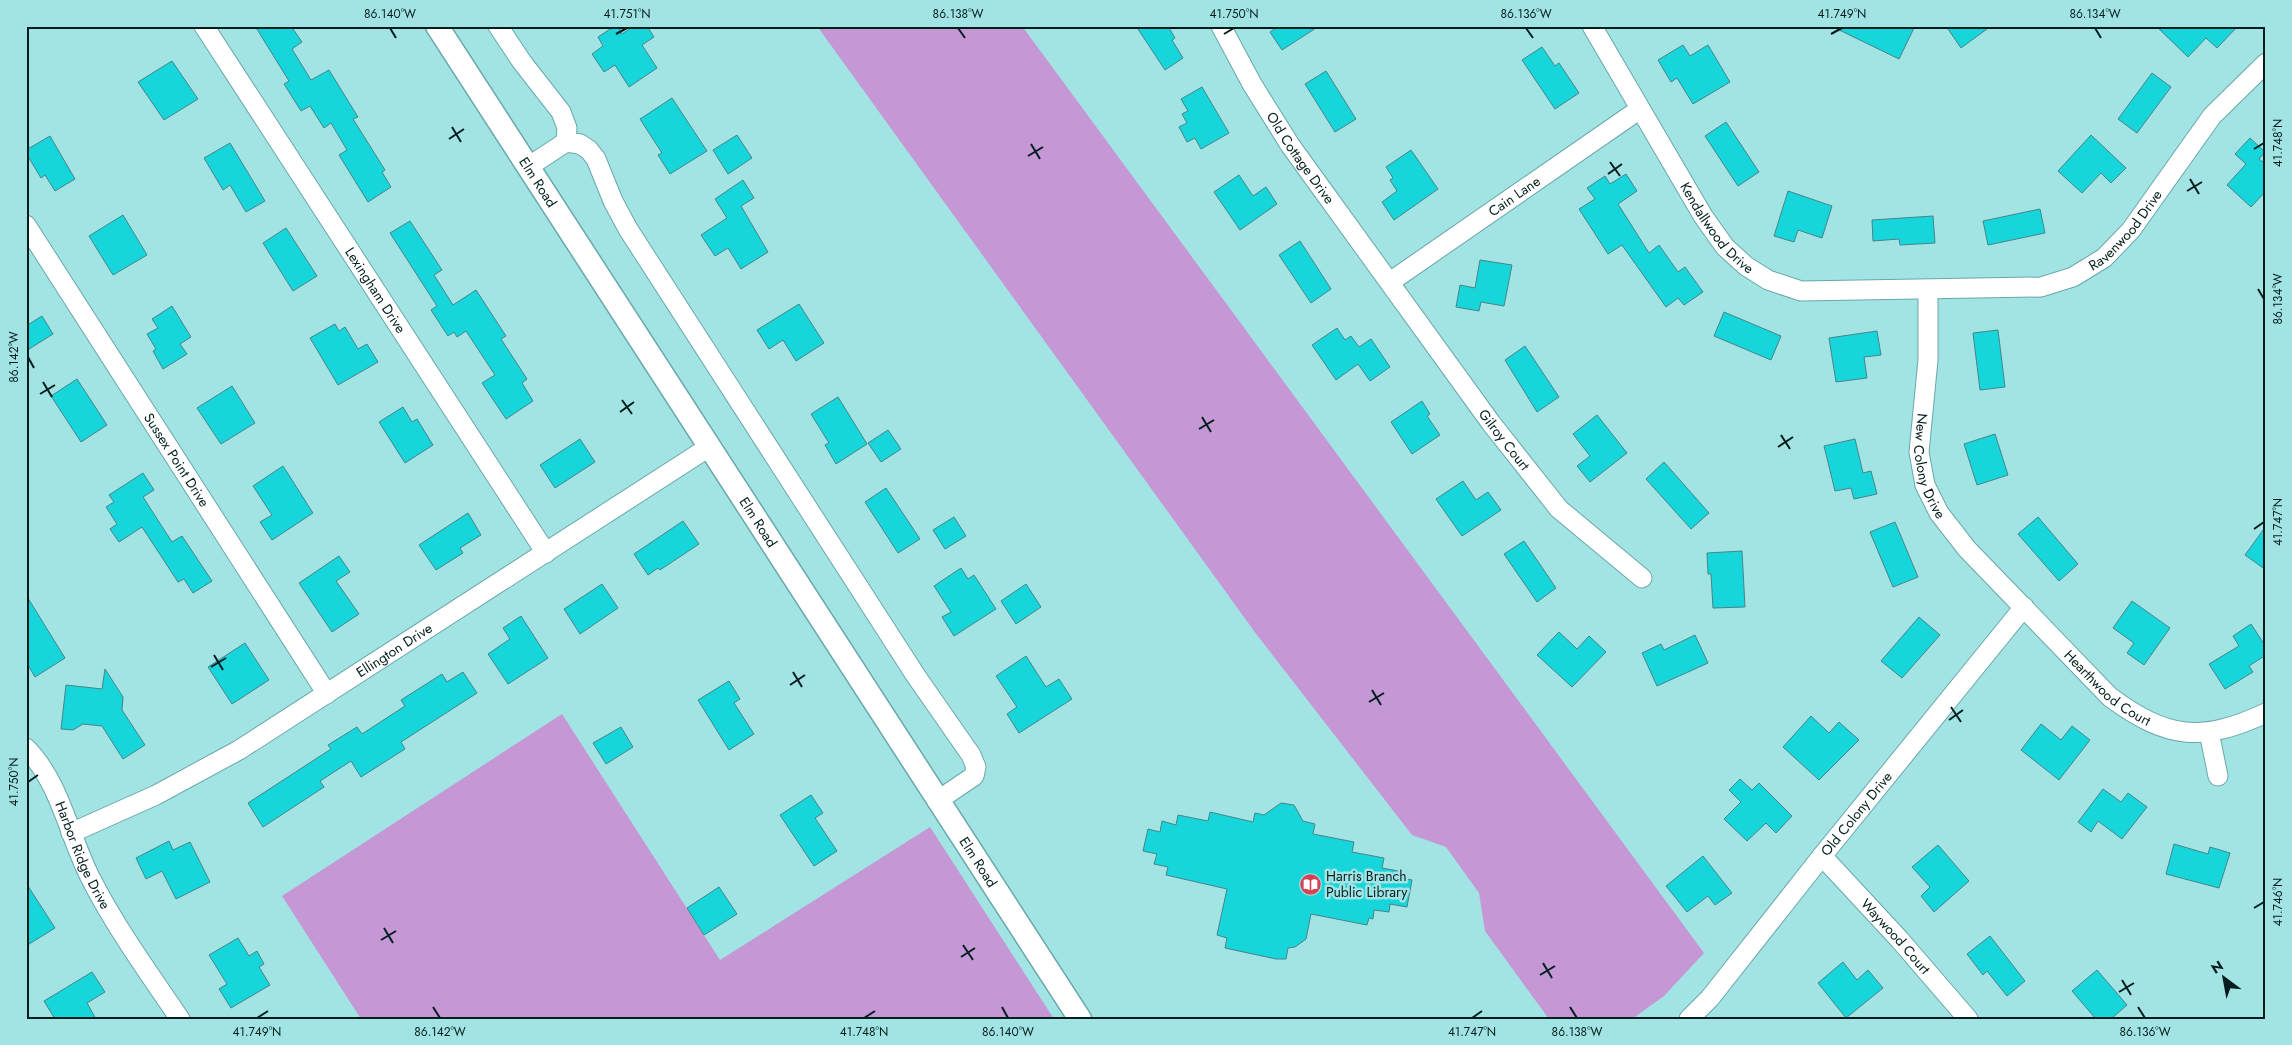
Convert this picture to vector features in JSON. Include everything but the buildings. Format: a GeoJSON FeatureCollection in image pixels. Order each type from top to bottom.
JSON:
{"type":"FeatureCollection","features":[{"type":"Feature","properties":{"kind":"street","name":"Lexingham Drive"},"geometry":{"type":"LineString","coordinates":[[204,26],[546,553]]}},
{"type":"Feature","properties":{"kind":"street","name":"Elm Road"},"geometry":{"type":"LineString","coordinates":[[437,26],[1080,1019]]}},
{"type":"Feature","properties":{"kind":"street"},"geometry":{"type":"LineString","coordinates":[[498,26],[522,62],[561,112],[567,128],[566,142]]}},
{"type":"Feature","properties":{"kind":"street","name":"Old Cottage Drive"},"geometry":{"type":"LineString","coordinates":[[1222,26],[1252,84],[1290,145],[1390,282]]}},
{"type":"Feature","properties":{"kind":"street","name":"Kendallwood Drive"},"geometry":{"type":"LineString","coordinates":[[1592,26],[1703,216],[1725,247],[1746,266],[1768,280],[1800,291],[1928,290]]}},
{"type":"Feature","properties":{"kind":"street","name":"Ravenwood Drive"},"geometry":{"type":"LineString","coordinates":[[1928,290],[2041,287],[2073,277],[2104,258],[2131,230],[2212,116],[2266,63]]}},
{"type":"Feature","properties":{"kind":"street","name":"Cain Lane"},"geometry":{"type":"LineString","coordinates":[[1390,282],[1640,109]]}},
{"type":"Feature","properties":{"kind":"street"},"geometry":{"type":"LineString","coordinates":[[528,166],[566,142],[580,144],[596,158],[613,200],[628,229],[916,676],[971,755],[976,767],[974,776],[938,801]]}},
{"type":"Feature","properties":{"kind":"street","name":"Sussex Point Drive"},"geometry":{"type":"LineString","coordinates":[[26,225],[327,694]]}},
{"type":"Feature","properties":{"kind":"street","name":"Gilroy Court"},"geometry":{"type":"LineString","coordinates":[[1390,282],[1491,423],[1558,509],[1642,578]]}},
{"type":"Feature","properties":{"kind":"street","name":"New Colony Drive"},"geometry":{"type":"LineString","coordinates":[[1928,290],[1928,360],[1919,452],[1925,485],[1939,513],[1967,549],[2024,607]]}},
{"type":"Feature","properties":{"kind":"street","name":"Ellington Drive"},"geometry":{"type":"LineString","coordinates":[[71,834],[199,774],[327,694],[709,448]]}},
{"type":"Feature","properties":{"kind":"street","name":"Hearthwood Court"},"geometry":{"type":"LineString","coordinates":[[2024,607],[2110,698],[2137,717],[2172,731],[2209,732],[2241,724],[2266,713]]}},
{"type":"Feature","properties":{"kind":"street","name":"Old Colony Drive"},"geometry":{"type":"LineString","coordinates":[[1689,1019],[1710,998],[1822,856],[2024,607]]}},
{"type":"Feature","properties":{"kind":"street"},"geometry":{"type":"LineString","coordinates":[[2209,732],[2218,776]]}},
{"type":"Feature","properties":{"kind":"street","name":"Harbor Ridge Drive"},"geometry":{"type":"LineString","coordinates":[[26,748],[44,773],[90,877],[180,1019]]}},
{"type":"Feature","properties":{"kind":"street","name":"Waywood Court"},"geometry":{"type":"LineString","coordinates":[[1822,856],[1899,939],[1968,1019]]}},
{"type":"Feature","properties":{"kind":"shaded area"},"geometry":{"type":"Polygon","coordinates":[[[817,26],[1022,26],[1704,953],[1664,996],[1632,1019],[1549,1019],[1485,931],[1479,893],[1446,847],[1412,835],[1254,631],[817,26]]]}},
{"type":"Feature","properties":{"kind":"shaded area"},"geometry":{"type":"Polygon","coordinates":[[[562,714],[720,960],[930,827],[1054,1019],[361,1019],[282,896],[562,714]]]}},
{"type":"Feature","properties":{"kind":"place","name":"Harris Branch Public Library"},"geometry":{"type":"Point","coordinates":[1310,884]}}]}
